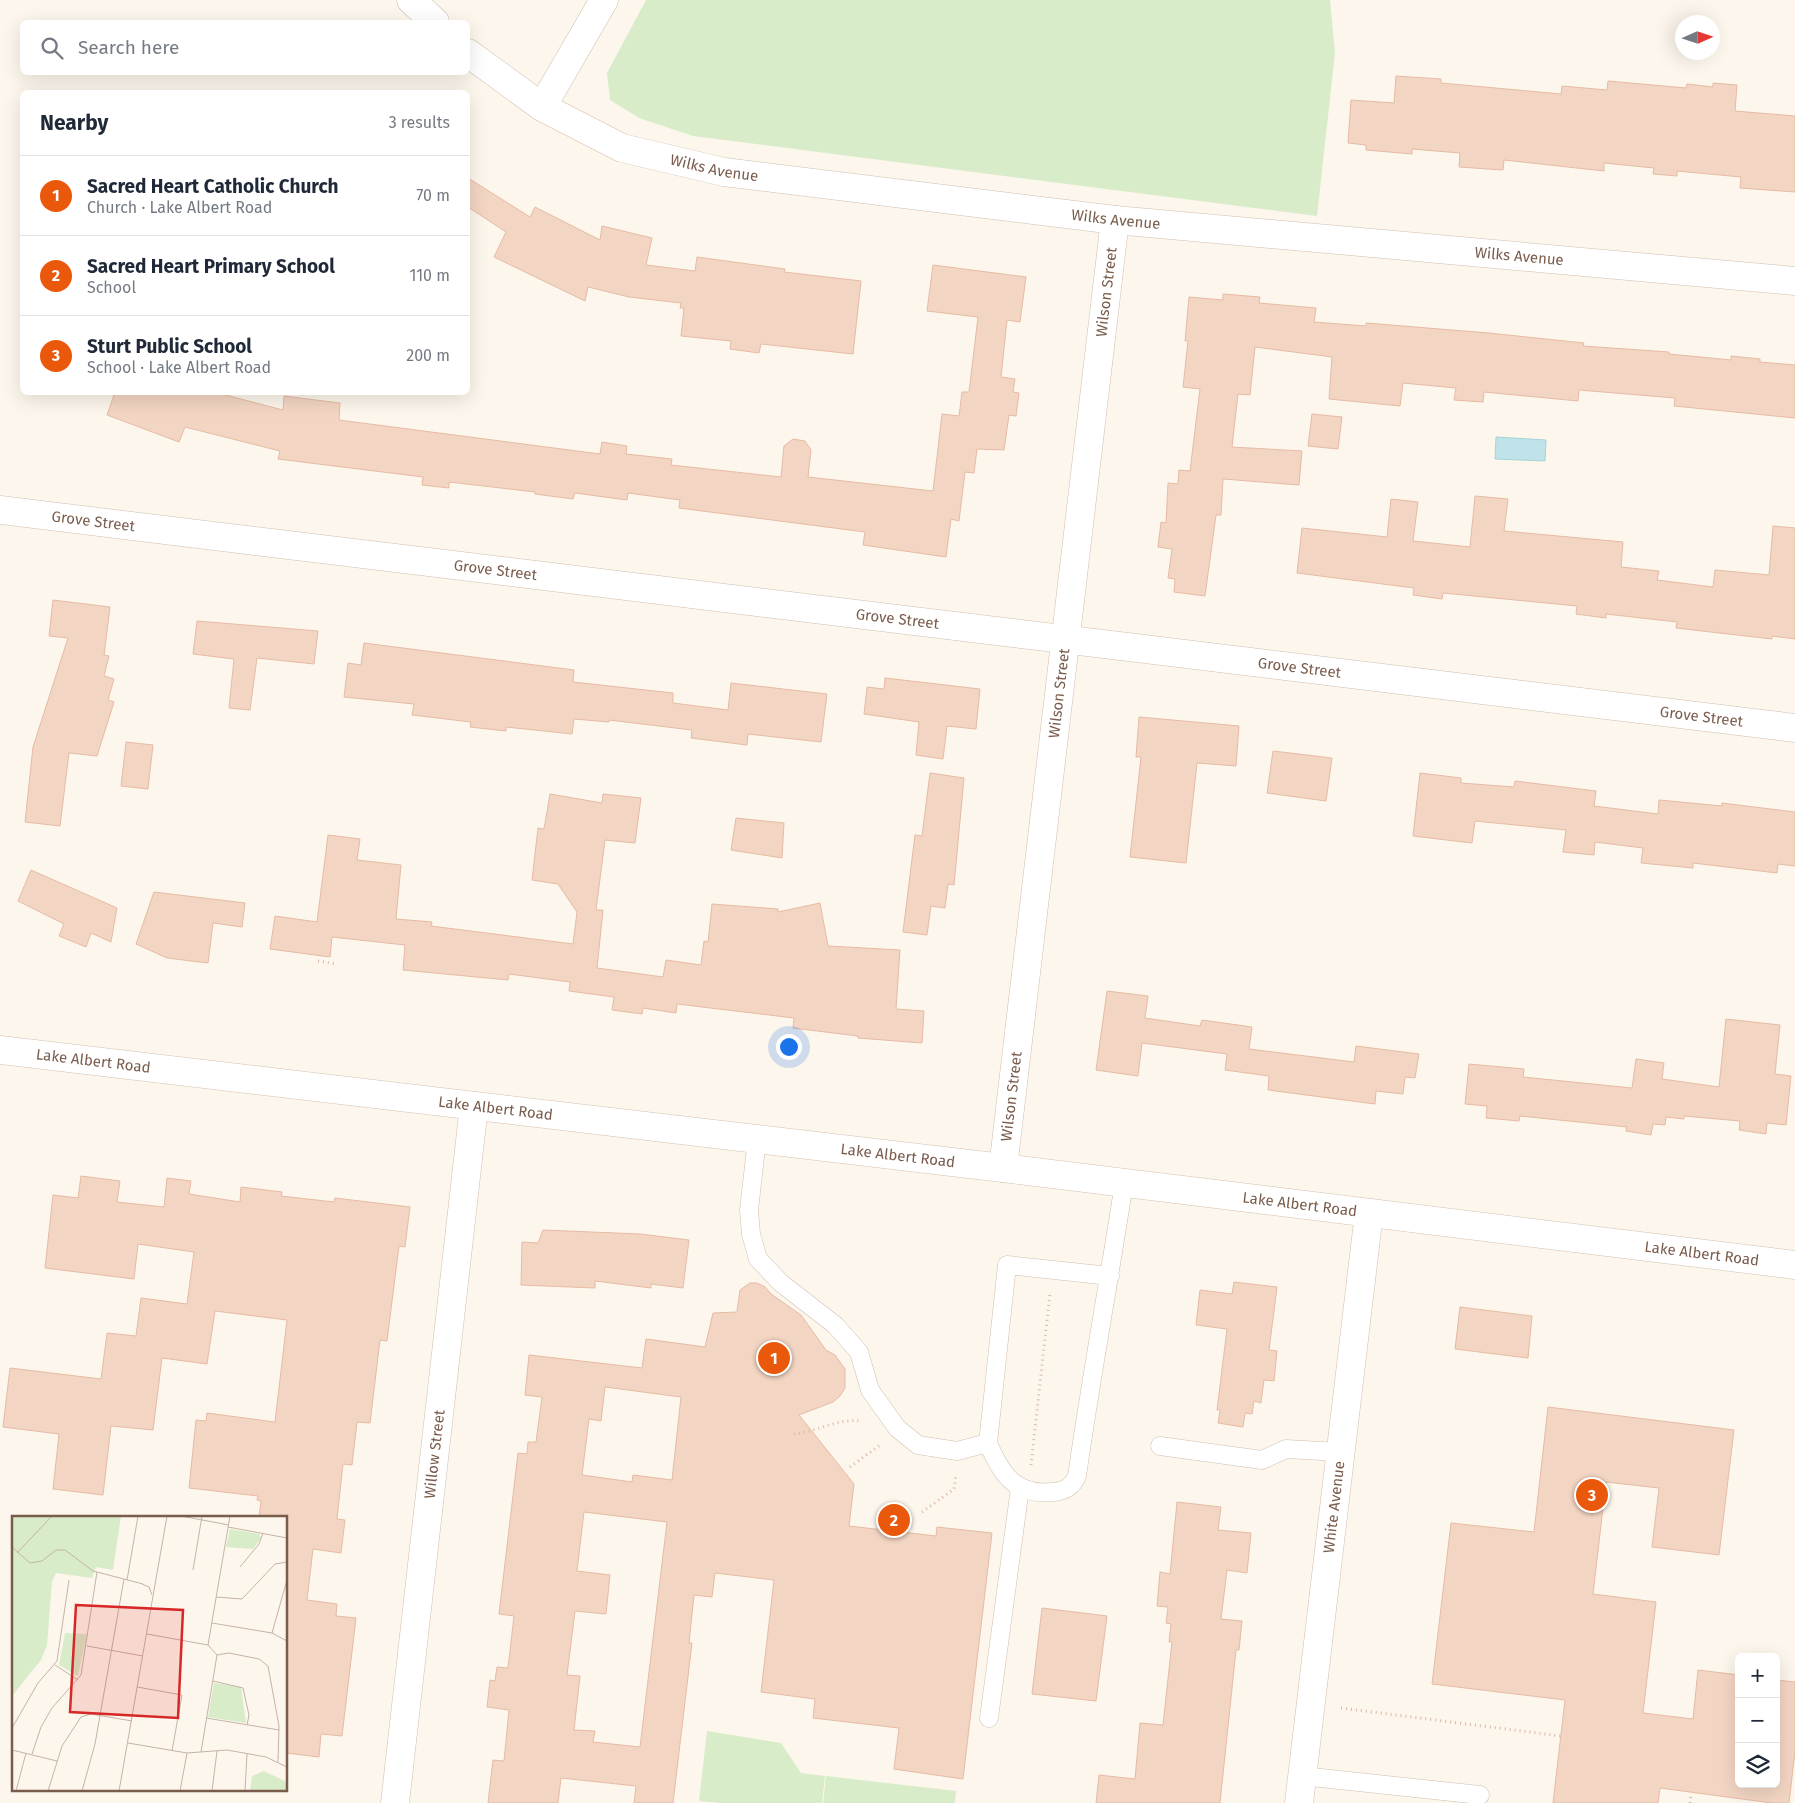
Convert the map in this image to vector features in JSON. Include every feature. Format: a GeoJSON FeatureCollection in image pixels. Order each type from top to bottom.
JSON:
{"type":"FeatureCollection","features":[{"type":"Feature","properties":{"kind":"street"},"geometry":{"type":"LineString","coordinates":[[411,0],[433,20]]}},
{"type":"Feature","properties":{"kind":"street"},"geometry":{"type":"LineString","coordinates":[[542,107],[604,0]]}},
{"type":"Feature","properties":{"kind":"street","name":"Wilks Avenue"},"geometry":{"type":"LineString","coordinates":[[470,54],[542,107],[622,148],[724,172],[1115,220],[1795,281]]}},
{"type":"Feature","properties":{"kind":"street","name":"Wilson Street"},"geometry":{"type":"LineString","coordinates":[[1003,1168],[1115,220]]}},
{"type":"Feature","properties":{"kind":"street","name":"Grove Street"},"geometry":{"type":"LineString","coordinates":[[0,510],[1795,728]]}},
{"type":"Feature","properties":{"kind":"street","name":"Lake Albert Road"},"geometry":{"type":"LineString","coordinates":[[0,1050],[1003,1168],[1795,1265]]}},
{"type":"Feature","properties":{"kind":"street","name":"Willow Street"},"geometry":{"type":"LineString","coordinates":[[395,1803],[474,1106]]}},
{"type":"Feature","properties":{"kind":"street","name":"White Avenue"},"geometry":{"type":"LineString","coordinates":[[1299,1803],[1369,1213]]}},
{"type":"Feature","properties":{"kind":"lane"},"geometry":{"type":"LineString","coordinates":[[757,1139],[749,1210],[751,1234],[758,1259],[780,1284],[835,1325],[859,1352],[870,1390],[898,1428],[918,1445],[957,1450],[988,1443]]}},
{"type":"Feature","properties":{"kind":"lane"},"geometry":{"type":"LineString","coordinates":[[1110,1276],[1007,1265],[988,1443],[999,1468],[1020,1488],[1039,1494],[1062,1491],[1073,1485],[1077,1476],[1091,1374],[1110,1276],[1124,1183]]}},
{"type":"Feature","properties":{"kind":"lane"},"geometry":{"type":"LineString","coordinates":[[1160,1446],[1262,1460],[1286,1449],[1340,1452]]}},
{"type":"Feature","properties":{"kind":"lane"},"geometry":{"type":"LineString","coordinates":[[989,1718],[1020,1488]]}},
{"type":"Feature","properties":{"kind":"lane"},"geometry":{"type":"LineString","coordinates":[[1302,1776],[1480,1796]]}},
{"type":"Feature","properties":{"kind":"path"},"geometry":{"type":"LineString","coordinates":[[318,961],[336,964]]}},
{"type":"Feature","properties":{"kind":"path"},"geometry":{"type":"LineString","coordinates":[[850,1467],[881,1444]]}},
{"type":"Feature","properties":{"kind":"path"},"geometry":{"type":"LineString","coordinates":[[922,1512],[954,1489],[957,1467]]}},
{"type":"Feature","properties":{"kind":"path"},"geometry":{"type":"LineString","coordinates":[[1310,1704],[1561,1736]]}},
{"type":"Feature","properties":{"kind":"path"},"geometry":{"type":"LineString","coordinates":[[1690,1803],[1691,1794]]}},
{"type":"Feature","properties":{"kind":"green space"},"geometry":{"type":"Polygon","coordinates":[[[646,0],[1330,0],[1335,53],[1317,216],[693,136],[639,118],[610,100],[607,73],[646,0]]]}},
{"type":"Feature","properties":{"kind":"green space"},"geometry":{"type":"Polygon","coordinates":[[[707,1731],[781,1743],[801,1773],[825,1776],[822,1803],[720,1803],[699,1801],[707,1731]]]}},
{"type":"Feature","properties":{"kind":"green space"},"geometry":{"type":"Polygon","coordinates":[[[826,1776],[956,1791],[955,1803],[823,1803],[826,1776]]]}},
{"type":"Feature","properties":{"kind":"water"},"geometry":{"type":"Polygon","coordinates":[[[1496,437],[1546,440],[1545,461],[1495,459],[1496,437]]]}},
{"type":"Feature","properties":{"kind":"building"},"geometry":{"type":"Polygon","coordinates":[[[1396,76],[1441,79],[1441,83],[1561,94],[1562,86],[1607,90],[1608,81],[1686,88],[1687,84],[1713,87],[1713,83],[1737,85],[1735,111],[1795,116],[1795,192],[1740,188],[1741,177],[1677,171],[1677,176],[1653,174],[1654,168],[1604,163],[1604,171],[1504,160],[1503,170],[1459,167],[1460,153],[1412,149],[1412,154],[1366,150],[1366,145],[1348,143],[1351,100],[1394,103],[1396,76]]]}},
{"type":"Feature","properties":{"kind":"building"},"geometry":{"type":"Polygon","coordinates":[[[470,179],[530,217],[535,207],[600,240],[602,226],[652,238],[646,265],[695,271],[697,257],[785,269],[784,272],[861,281],[853,354],[761,344],[759,353],[730,349],[731,341],[681,336],[684,308],[680,308],[681,303],[629,297],[588,287],[585,301],[494,257],[506,232],[470,208],[470,179]]]}},
{"type":"Feature","properties":{"kind":"building"},"geometry":{"type":"Polygon","coordinates":[[[933,265],[1026,277],[1020,322],[1007,320],[1001,377],[1015,379],[1013,392],[1019,393],[1016,416],[1009,415],[1004,450],[977,449],[974,473],[965,472],[959,521],[951,519],[946,557],[863,545],[865,532],[679,508],[680,500],[628,493],[627,500],[575,493],[573,499],[535,494],[535,492],[449,482],[449,488],[422,485],[423,477],[278,459],[280,451],[185,427],[179,442],[107,415],[114,395],[226,395],[283,410],[284,396],[340,403],[339,420],[600,454],[602,442],[627,446],[626,454],[672,459],[671,465],[781,477],[784,446],[793,439],[805,441],[811,450],[808,477],[933,491],[942,414],[959,416],[962,392],[969,392],[978,317],[927,311],[933,265]]]}},
{"type":"Feature","properties":{"kind":"building"},"geometry":{"type":"Polygon","coordinates":[[[1223,294],[1260,297],[1259,303],[1316,308],[1314,322],[1366,326],[1366,323],[1489,333],[1584,343],[1583,346],[1669,352],[1669,354],[1731,360],[1731,356],[1760,359],[1760,362],[1795,365],[1795,418],[1674,406],[1675,398],[1579,390],[1578,401],[1484,392],[1483,402],[1454,400],[1456,388],[1403,383],[1400,406],[1329,399],[1332,357],[1255,347],[1250,395],[1238,394],[1232,447],[1302,451],[1299,485],[1223,479],[1221,515],[1216,515],[1205,596],[1174,592],[1175,579],[1168,578],[1172,549],[1158,547],[1161,522],[1166,523],[1168,483],[1178,484],[1179,470],[1190,471],[1200,389],[1183,387],[1188,341],[1185,341],[1189,297],[1223,300],[1223,294]]]}},
{"type":"Feature","properties":{"kind":"building"},"geometry":{"type":"Polygon","coordinates":[[[1312,414],[1342,417],[1338,449],[1308,446],[1312,414]]]}},
{"type":"Feature","properties":{"kind":"building"},"geometry":{"type":"Polygon","coordinates":[[[1475,496],[1508,499],[1504,531],[1623,542],[1621,567],[1659,571],[1657,580],[1713,587],[1715,570],[1769,575],[1773,526],[1795,528],[1795,639],[1772,636],[1772,639],[1676,628],[1677,622],[1606,614],[1606,618],[1576,614],[1577,606],[1443,593],[1442,599],[1413,595],[1414,588],[1297,573],[1302,528],[1387,537],[1391,499],[1418,502],[1413,541],[1470,547],[1475,496]]]}},
{"type":"Feature","properties":{"kind":"building"},"geometry":{"type":"Polygon","coordinates":[[[53,600],[110,607],[104,655],[109,656],[104,676],[114,679],[108,700],[114,702],[97,756],[69,753],[60,826],[25,822],[33,747],[68,638],[49,636],[53,600]]]}},
{"type":"Feature","properties":{"kind":"building"},"geometry":{"type":"Polygon","coordinates":[[[197,621],[318,631],[314,664],[257,658],[250,710],[229,708],[234,659],[193,654],[197,621]]]}},
{"type":"Feature","properties":{"kind":"building"},"geometry":{"type":"Polygon","coordinates":[[[364,643],[574,670],[573,682],[673,693],[673,703],[728,710],[731,683],[827,694],[821,742],[748,734],[747,745],[691,738],[692,730],[609,720],[609,722],[574,719],[572,734],[506,727],[506,731],[470,727],[471,722],[412,715],[414,704],[344,697],[348,663],[361,665],[364,643]]]}},
{"type":"Feature","properties":{"kind":"building"},"geometry":{"type":"Polygon","coordinates":[[[885,678],[980,689],[976,729],[947,726],[943,759],[916,755],[919,722],[864,714],[867,687],[884,689],[885,678]]]}},
{"type":"Feature","properties":{"kind":"building"},"geometry":{"type":"Polygon","coordinates":[[[1139,717],[1239,726],[1236,766],[1197,763],[1186,863],[1130,857],[1141,757],[1136,757],[1139,717]]]}},
{"type":"Feature","properties":{"kind":"building"},"geometry":{"type":"Polygon","coordinates":[[[126,742],[153,745],[148,789],[121,786],[126,742]]]}},
{"type":"Feature","properties":{"kind":"building"},"geometry":{"type":"Polygon","coordinates":[[[1273,751],[1332,758],[1326,801],[1267,793],[1273,751]]]}},
{"type":"Feature","properties":{"kind":"building"},"geometry":{"type":"Polygon","coordinates":[[[930,773],[964,778],[954,885],[948,884],[945,908],[931,906],[927,935],[903,932],[915,835],[922,836],[930,773]]]}},
{"type":"Feature","properties":{"kind":"building"},"geometry":{"type":"Polygon","coordinates":[[[1420,773],[1461,778],[1461,783],[1514,787],[1515,781],[1596,791],[1594,806],[1658,814],[1659,800],[1722,806],[1722,803],[1795,812],[1795,866],[1778,864],[1777,873],[1693,863],[1693,868],[1641,863],[1643,848],[1595,842],[1594,855],[1563,852],[1566,830],[1475,821],[1472,843],[1413,836],[1420,773]]]}},
{"type":"Feature","properties":{"kind":"building"},"geometry":{"type":"Polygon","coordinates":[[[550,794],[602,803],[603,794],[641,798],[635,843],[605,840],[596,910],[603,910],[597,968],[663,977],[666,960],[701,965],[704,941],[708,942],[712,904],[778,909],[778,912],[820,903],[828,946],[900,950],[896,1009],[924,1011],[922,1043],[858,1038],[858,1036],[793,1028],[794,1018],[677,1004],[676,1013],[643,1008],[642,1014],[612,1010],[614,997],[569,991],[570,982],[509,974],[508,980],[403,970],[405,945],[332,937],[330,957],[270,949],[275,916],[317,922],[328,835],[360,839],[357,860],[401,865],[396,919],[432,922],[431,926],[573,944],[577,912],[558,884],[532,880],[538,828],[544,829],[550,794]]]}},
{"type":"Feature","properties":{"kind":"building"},"geometry":{"type":"Polygon","coordinates":[[[736,818],[784,823],[782,858],[731,850],[736,818]]]}},
{"type":"Feature","properties":{"kind":"building"},"geometry":{"type":"Polygon","coordinates":[[[31,870],[117,908],[111,942],[91,933],[86,947],[59,936],[64,924],[18,901],[31,870]]]}},
{"type":"Feature","properties":{"kind":"building"},"geometry":{"type":"Polygon","coordinates":[[[154,892],[245,903],[242,927],[213,923],[208,963],[167,958],[136,944],[154,892]]]}},
{"type":"Feature","properties":{"kind":"building"},"geometry":{"type":"Polygon","coordinates":[[[1107,991],[1148,996],[1145,1018],[1200,1026],[1202,1020],[1252,1027],[1249,1049],[1354,1062],[1356,1046],[1419,1054],[1415,1078],[1405,1077],[1403,1094],[1376,1091],[1375,1104],[1268,1090],[1269,1076],[1225,1070],[1227,1054],[1142,1043],[1138,1076],[1096,1070],[1107,991]]]}},
{"type":"Feature","properties":{"kind":"building"},"geometry":{"type":"Polygon","coordinates":[[[1726,1019],[1780,1025],[1775,1074],[1791,1076],[1786,1125],[1767,1123],[1766,1134],[1739,1130],[1740,1121],[1684,1116],[1684,1119],[1666,1117],[1665,1125],[1653,1124],[1651,1135],[1626,1131],[1627,1127],[1520,1116],[1519,1121],[1486,1118],[1487,1106],[1465,1104],[1469,1064],[1524,1069],[1523,1077],[1632,1088],[1636,1059],[1664,1063],[1662,1079],[1719,1087],[1726,1019]]]}},
{"type":"Feature","properties":{"kind":"building"},"geometry":{"type":"Polygon","coordinates":[[[81,1176],[120,1181],[117,1202],[164,1207],[167,1178],[191,1181],[189,1194],[240,1202],[241,1187],[282,1192],[281,1196],[334,1202],[335,1198],[410,1207],[405,1247],[399,1246],[387,1341],[380,1340],[370,1423],[357,1422],[352,1465],[343,1464],[337,1519],[345,1520],[341,1553],[313,1549],[307,1600],[337,1604],[336,1616],[356,1618],[342,1736],[321,1734],[319,1757],[288,1753],[288,1516],[259,1516],[261,1501],[257,1500],[258,1496],[189,1488],[196,1420],[206,1421],[207,1413],[275,1422],[287,1320],[215,1311],[207,1364],[162,1358],[153,1430],[111,1426],[103,1495],[53,1489],[59,1434],[3,1427],[10,1368],[101,1379],[107,1333],[136,1336],[141,1298],[187,1304],[194,1252],[138,1244],[134,1279],[45,1268],[53,1195],[78,1198],[81,1176]]]}},
{"type":"Feature","properties":{"kind":"building"},"geometry":{"type":"Polygon","coordinates":[[[543,1230],[640,1234],[689,1240],[683,1288],[651,1284],[651,1288],[595,1281],[595,1288],[521,1285],[522,1242],[538,1243],[543,1230]]]}},
{"type":"Feature","properties":{"kind":"building"},"geometry":{"type":"Polygon","coordinates":[[[1234,1282],[1277,1287],[1269,1350],[1277,1351],[1274,1381],[1264,1380],[1261,1403],[1254,1401],[1252,1414],[1245,1413],[1243,1427],[1218,1423],[1220,1410],[1217,1410],[1227,1329],[1196,1325],[1200,1290],[1232,1294],[1234,1282]]]}},
{"type":"Feature","properties":{"kind":"building"},"geometry":{"type":"Polygon","coordinates":[[[750,1283],[757,1283],[765,1287],[771,1294],[801,1315],[826,1350],[835,1355],[845,1369],[845,1388],[840,1396],[833,1402],[799,1415],[854,1484],[849,1526],[936,1536],[937,1527],[992,1533],[963,1779],[894,1769],[899,1728],[813,1718],[815,1699],[761,1692],[774,1580],[715,1573],[712,1597],[694,1595],[689,1643],[692,1643],[673,1803],[634,1803],[636,1786],[561,1778],[558,1803],[488,1803],[493,1760],[504,1761],[509,1710],[487,1707],[490,1680],[495,1681],[497,1667],[508,1668],[514,1616],[499,1614],[518,1453],[527,1454],[528,1442],[536,1442],[542,1397],[525,1395],[529,1355],[642,1368],[646,1339],[705,1347],[713,1313],[737,1312],[740,1290],[750,1283]],[[605,1387],[601,1421],[589,1419],[582,1475],[632,1482],[633,1475],[672,1480],[681,1397],[605,1387]],[[584,1512],[577,1571],[610,1575],[606,1614],[575,1611],[567,1675],[580,1676],[574,1730],[595,1731],[593,1742],[640,1747],[667,1522],[584,1512]]]}},
{"type":"Feature","properties":{"kind":"building"},"geometry":{"type":"Polygon","coordinates":[[[1460,1307],[1532,1316],[1528,1358],[1455,1349],[1460,1307]]]}},
{"type":"Feature","properties":{"kind":"building"},"geometry":{"type":"Polygon","coordinates":[[[1548,1407],[1734,1430],[1719,1555],[1652,1547],[1659,1488],[1606,1482],[1593,1594],[1656,1602],[1643,1713],[1693,1719],[1698,1670],[1735,1675],[1735,1788],[1780,1788],[1780,1680],[1795,1682],[1795,1751],[1789,1803],[1772,1803],[1660,1788],[1658,1803],[1553,1803],[1565,1700],[1432,1684],[1451,1523],[1534,1532],[1548,1407]]]}},
{"type":"Feature","properties":{"kind":"building"},"geometry":{"type":"Polygon","coordinates":[[[1177,1502],[1221,1507],[1218,1530],[1251,1533],[1247,1573],[1227,1570],[1221,1619],[1242,1621],[1239,1650],[1236,1650],[1220,1803],[1096,1803],[1099,1775],[1135,1779],[1140,1723],[1163,1725],[1172,1642],[1169,1642],[1171,1624],[1166,1623],[1168,1607],[1157,1606],[1160,1572],[1170,1574],[1177,1502]]]}},
{"type":"Feature","properties":{"kind":"building"},"geometry":{"type":"Polygon","coordinates":[[[1042,1608],[1107,1616],[1096,1701],[1032,1694],[1042,1608]]]}},
{"type":"Feature","properties":{"kind":"place","name":"Sacred Heart Catholic Church"},"geometry":{"type":"Point","coordinates":[774,1358]}},
{"type":"Feature","properties":{"kind":"place","name":"Sturt Public School"},"geometry":{"type":"Point","coordinates":[1592,1495]}},
{"type":"Feature","properties":{"kind":"place","name":"Sacred Heart Primary School"},"geometry":{"type":"Point","coordinates":[894,1520]}}]}
